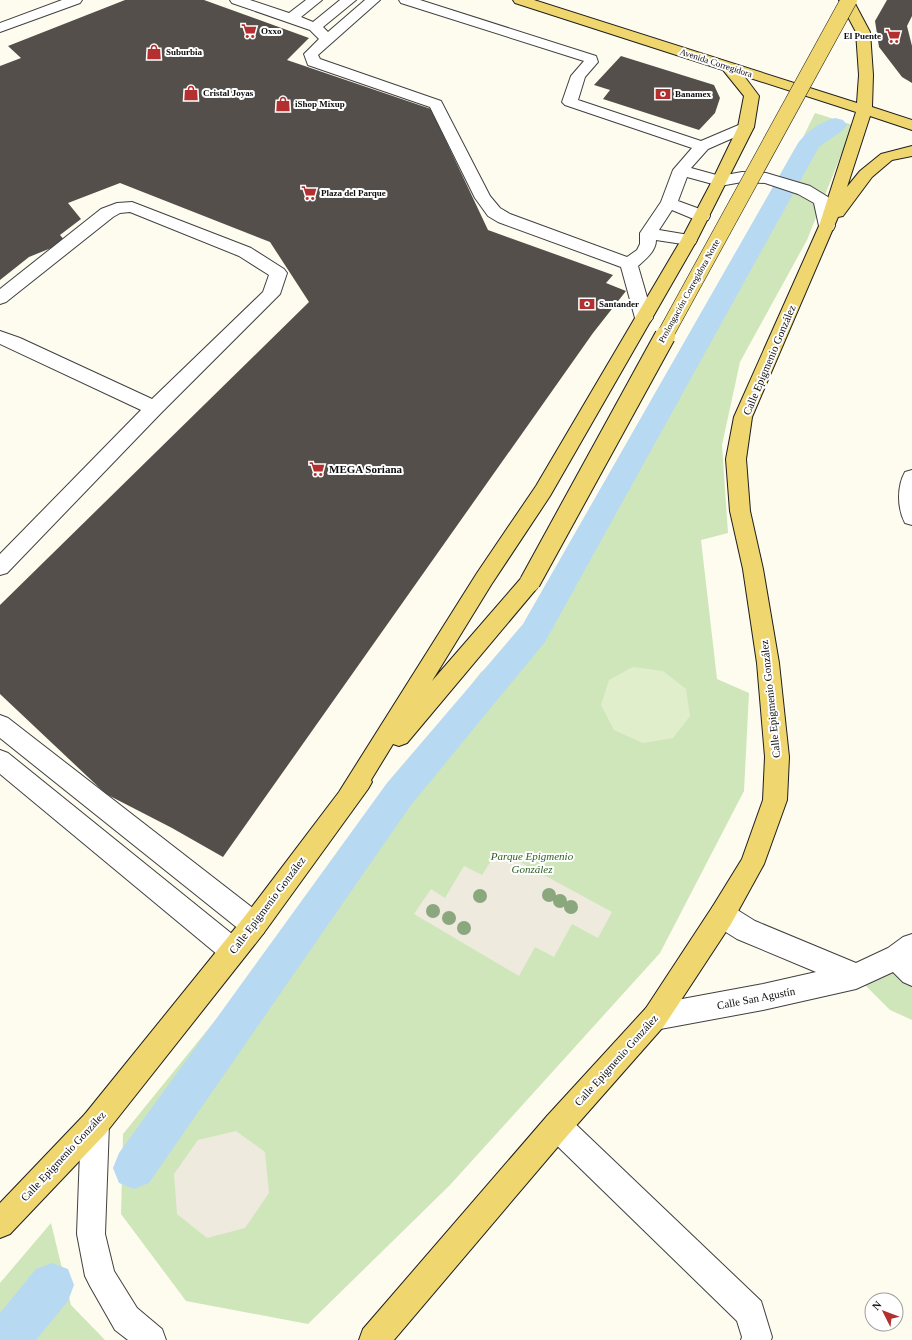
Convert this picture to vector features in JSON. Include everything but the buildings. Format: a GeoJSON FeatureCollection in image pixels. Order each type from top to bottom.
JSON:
{"type":"FeatureCollection","features":[{"type":"Feature","properties":{"kind":"main road","name":"Avenida Corregidora"},"geometry":{"type":"LineString","coordinates":[[520,0],[532,2],[912,125]]}},
{"type":"Feature","properties":{"kind":"main road","name":"Calle Epigmenio González"},"geometry":{"type":"LineString","coordinates":[[374,1340],[557,1126],[655,1017],[722,915],[752,864],[775,800],[777,757],[768,663],[753,569],[740,510],[736,459],[744,417],[827,226],[864,110],[866,75],[863,32],[846,0]]}},
{"type":"Feature","properties":{"kind":"main road","name":"Prolongación Corregidora Norte"},"geometry":{"type":"LineString","coordinates":[[530,582],[849,0]]}},
{"type":"Feature","properties":{"kind":"main road"},"geometry":{"type":"LineString","coordinates":[[350,793],[484,579],[543,491],[702,216],[746,127],[752,96],[728,66]]}},
{"type":"Feature","properties":{"kind":"main road"},"geometry":{"type":"LineString","coordinates":[[827,226],[866,174],[887,157],[912,151]]}},
{"type":"Feature","properties":{"kind":"main road","name":"Calle Epigmenio González"},"geometry":{"type":"LineString","coordinates":[[0,1224],[94,1124],[254,925],[350,793],[530,582]]}},
{"type":"Feature","properties":{"kind":"street"},"geometry":{"type":"LineString","coordinates":[[0,28],[75,0]]}},
{"type":"Feature","properties":{"kind":"street"},"geometry":{"type":"LineString","coordinates":[[236,0],[290,19],[321,33]]}},
{"type":"Feature","properties":{"kind":"street"},"geometry":{"type":"LineString","coordinates":[[290,19],[315,0]]}},
{"type":"Feature","properties":{"kind":"street"},"geometry":{"type":"LineString","coordinates":[[349,0],[321,33],[311,54],[313,62],[436,104],[483,198],[494,212],[504,218],[629,264]]}},
{"type":"Feature","properties":{"kind":"street"},"geometry":{"type":"LineString","coordinates":[[321,33],[372,0]]}},
{"type":"Feature","properties":{"kind":"street"},"geometry":{"type":"LineString","coordinates":[[406,0],[587,57],[591,59],[591,62],[578,76],[570,102],[702,146]]}},
{"type":"Feature","properties":{"kind":"street"},"geometry":{"type":"LineString","coordinates":[[629,264],[643,253],[648,244],[648,233],[668,203],[681,170],[702,146],[746,127]]}},
{"type":"Feature","properties":{"kind":"street"},"geometry":{"type":"LineString","coordinates":[[681,170],[720,181],[742,176],[766,178],[804,190],[822,202],[827,226]]}},
{"type":"Feature","properties":{"kind":"street"},"geometry":{"type":"LineString","coordinates":[[668,203],[702,216]]}},
{"type":"Feature","properties":{"kind":"street"},"geometry":{"type":"LineString","coordinates":[[0,298],[106,213],[117,208],[132,207],[245,252],[278,273],[271,294],[154,408],[0,567]]}},
{"type":"Feature","properties":{"kind":"street"},"geometry":{"type":"LineString","coordinates":[[648,233],[689,240]]}},
{"type":"Feature","properties":{"kind":"street"},"geometry":{"type":"LineString","coordinates":[[629,264],[644,318]]}},
{"type":"Feature","properties":{"kind":"street"},"geometry":{"type":"LineString","coordinates":[[0,337],[14,342],[154,408]]}},
{"type":"Feature","properties":{"kind":"street"},"geometry":{"type":"LineString","coordinates":[[912,477],[909,486],[912,517]]}},
{"type":"Feature","properties":{"kind":"street"},"geometry":{"type":"LineString","coordinates":[[0,725],[254,925]]}},
{"type":"Feature","properties":{"kind":"street"},"geometry":{"type":"LineString","coordinates":[[0,760],[233,951]]}},
{"type":"Feature","properties":{"kind":"street"},"geometry":{"type":"LineString","coordinates":[[722,915],[746,930],[856,976]]}},
{"type":"Feature","properties":{"kind":"street","name":"Calle San Agustín"},"geometry":{"type":"LineString","coordinates":[[655,1017],[763,997],[856,976],[907,959]]}},
{"type":"Feature","properties":{"kind":"street"},"geometry":{"type":"LineString","coordinates":[[94,1124],[91,1234],[100,1276],[126,1319],[151,1340]]}},
{"type":"Feature","properties":{"kind":"street"},"geometry":{"type":"LineString","coordinates":[[557,1126],[750,1312],[757,1337],[756,1340]]}},
{"type":"Feature","properties":{"kind":"green space","name":"Parque Epigmenio González"},"geometry":{"type":"Polygon","coordinates":[[[815,113],[853,125],[807,240],[740,362],[722,445],[728,533],[701,540],[717,679],[749,693],[744,791],[660,953],[450,1185],[308,1324],[186,1301],[121,1214],[123,1134],[252,975],[481,672],[533,637],[704,338],[815,113]]]}},
{"type":"Feature","properties":{"kind":"green space"},"geometry":{"type":"Polygon","coordinates":[[[633,667],[663,671],[686,689],[690,716],[673,738],[643,743],[614,730],[601,705],[609,680],[633,667]]]}},
{"type":"Feature","properties":{"kind":"green space"},"geometry":{"type":"Polygon","coordinates":[[[912,946],[912,1020],[890,1010],[856,976],[912,946]]]}},
{"type":"Feature","properties":{"kind":"green space"},"geometry":{"type":"Polygon","coordinates":[[[51,1223],[71,1305],[105,1340],[0,1340],[0,1283],[51,1223]]]}},
{"type":"Feature","properties":{"kind":"shaded area"},"geometry":{"type":"Polygon","coordinates":[[[498,850],[612,912],[598,938],[572,924],[554,957],[535,947],[519,976],[414,914],[431,889],[445,898],[464,866],[482,875],[498,850]]]}},
{"type":"Feature","properties":{"kind":"shaded area"},"geometry":{"type":"Polygon","coordinates":[[[236,1131],[265,1152],[269,1193],[245,1228],[207,1238],[177,1214],[174,1174],[198,1140],[236,1131]]]}},
{"type":"Feature","properties":{"kind":"waterway"},"geometry":{"type":"LineString","coordinates":[[134,1168],[399,794],[534,633],[810,143],[835,125]]}},
{"type":"Feature","properties":{"kind":"waterway"},"geometry":{"type":"LineString","coordinates":[[7,1340],[52,1285]]}},
{"type":"Feature","properties":{"kind":"place","name":"Oxxo"},"geometry":{"type":"Point","coordinates":[249,31]}},
{"type":"Feature","properties":{"kind":"place","name":"El Puente"},"geometry":{"type":"Point","coordinates":[893,36]}},
{"type":"Feature","properties":{"kind":"place","name":"Suburbia"},"geometry":{"type":"Point","coordinates":[154,52]}},
{"type":"Feature","properties":{"kind":"place","name":"Cristal Joyas"},"geometry":{"type":"Point","coordinates":[191,93]}},
{"type":"Feature","properties":{"kind":"place","name":"Banamex"},"geometry":{"type":"Point","coordinates":[663,94]}},
{"type":"Feature","properties":{"kind":"place","name":"iShop Mixup"},"geometry":{"type":"Point","coordinates":[283,104]}},
{"type":"Feature","properties":{"kind":"place","name":"Plaza del Parque"},"geometry":{"type":"Point","coordinates":[309,193]}},
{"type":"Feature","properties":{"kind":"place","name":"Santander"},"geometry":{"type":"Point","coordinates":[587,304]}},
{"type":"Feature","properties":{"kind":"place","name":"MEGA Soriana"},"geometry":{"type":"Point","coordinates":[317,469]}}]}
